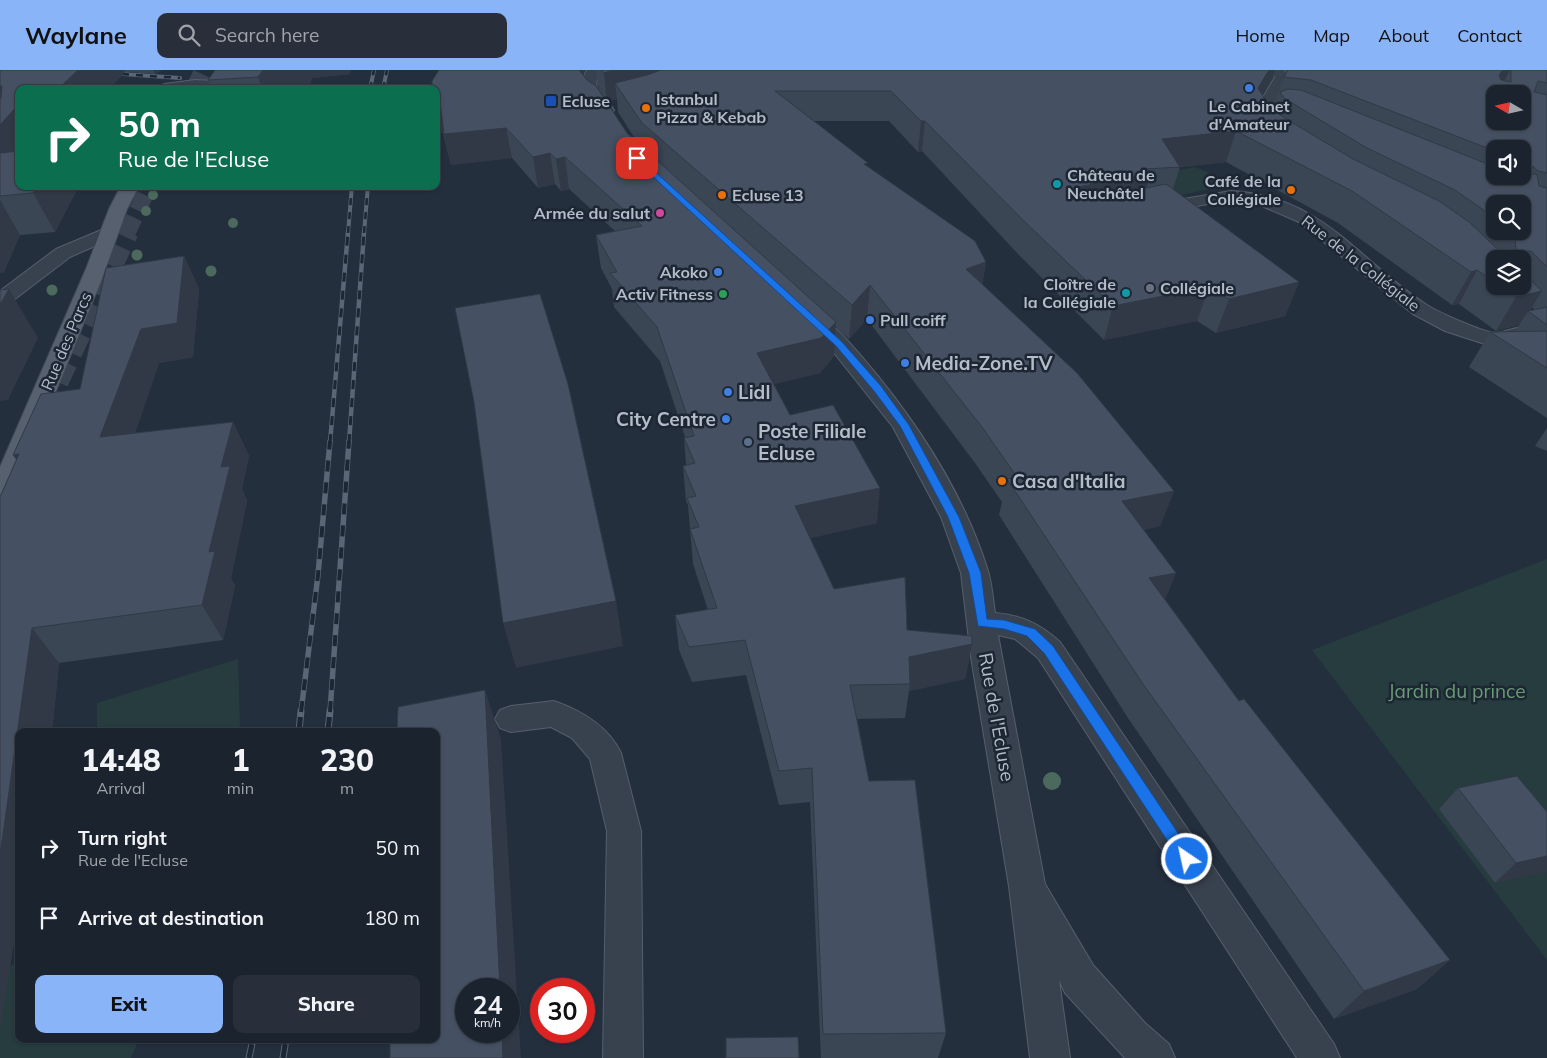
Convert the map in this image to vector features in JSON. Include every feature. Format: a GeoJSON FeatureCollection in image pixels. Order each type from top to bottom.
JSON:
{"type":"FeatureCollection","features":[{"type":"Feature","properties":{"kind":"main road"},"geometry":{"type":"LineString","coordinates":[[220,85],[231,78]]}},
{"type":"Feature","properties":{"kind":"main road","name":"Rue des Parcs"},"geometry":{"type":"LineString","coordinates":[[0,496],[93,277],[106,234],[119,203],[127,190]]}},
{"type":"Feature","properties":{"kind":"street"},"geometry":{"type":"LineString","coordinates":[[594,70],[588,83],[589,93],[598,105],[613,107],[621,133]]}},
{"type":"Feature","properties":{"kind":"street"},"geometry":{"type":"LineString","coordinates":[[1275,112],[1262,125],[1264,103],[1272,95],[1282,77],[1277,70]]}},
{"type":"Feature","properties":{"kind":"street","name":"Rue de la Collégiale"},"geometry":{"type":"LineString","coordinates":[[1167,223],[1141,212],[1228,195],[1270,201],[1289,208],[1306,218],[1420,310],[1452,326],[1494,340],[1533,322]]}},
{"type":"Feature","properties":{"kind":"street"},"geometry":{"type":"LineString","coordinates":[[0,301],[63,253],[106,234]]}},
{"type":"Feature","properties":{"kind":"street","name":"Rue de l'Ecluse"},"geometry":{"type":"LineString","coordinates":[[789,299],[839,344],[878,388],[904,425],[954,517],[975,573],[986,657],[1026,886],[1050,1058]]}},
{"type":"Feature","properties":{"kind":"street"},"geometry":{"type":"LineString","coordinates":[[982,623],[1004,624],[1031,633],[1049,650],[1320,1058]]}},
{"type":"Feature","properties":{"kind":"street"},"geometry":{"type":"LineString","coordinates":[[511,719],[554,714],[583,729],[606,753],[624,831],[623,1058]]}},
{"type":"Feature","properties":{"kind":"street"},"geometry":{"type":"LineString","coordinates":[[1026,886],[1079,980],[1131,1038],[1155,1058]]}},
{"type":"Feature","properties":{"kind":"green space"},"geometry":{"type":"Polygon","coordinates":[[[1195,167],[1219,177],[1224,186],[1177,196],[1167,179],[1167,172],[1195,167]]]}},
{"type":"Feature","properties":{"kind":"green space","name":"Jardin du prince"},"geometry":{"type":"Polygon","coordinates":[[[1547,559],[1547,960],[1312,650],[1547,559]]]}},
{"type":"Feature","properties":{"kind":"green space"},"geometry":{"type":"Polygon","coordinates":[[[238,659],[240,728],[97,728],[97,703],[238,659]]]}},
{"type":"Feature","properties":{"kind":"green space"},"geometry":{"type":"Polygon","coordinates":[[[15,964],[15,1043],[137,1043],[131,1058],[0,1058],[0,1018],[10,966],[15,964]]]}},
{"type":"Feature","properties":{"kind":"building"},"geometry":{"type":"Polygon","coordinates":[[[0,70],[78,70],[62,85],[15,85],[15,108],[0,125],[2,86],[0,86],[0,70]]]}},
{"type":"Feature","properties":{"kind":"building"},"geometry":{"type":"Polygon","coordinates":[[[215,70],[263,70],[258,77],[208,80],[215,70]]]}},
{"type":"Feature","properties":{"kind":"building"},"geometry":{"type":"Polygon","coordinates":[[[439,70],[579,70],[587,80],[596,86],[627,133],[836,322],[821,338],[757,353],[790,415],[833,405],[880,488],[795,506],[834,589],[905,577],[907,630],[972,636],[972,644],[909,657],[910,684],[850,685],[869,781],[915,780],[946,1033],[823,1034],[812,768],[779,771],[745,640],[689,647],[675,615],[717,608],[690,529],[699,527],[687,498],[696,496],[683,466],[695,463],[684,438],[694,436],[657,327],[610,273],[617,272],[596,235],[642,226],[565,157],[556,159],[550,153],[533,157],[506,128],[444,134],[440,85],[432,85],[432,81],[439,70]]]}},
{"type":"Feature","properties":{"kind":"building"},"geometry":{"type":"Polygon","coordinates":[[[601,70],[613,70],[604,73],[601,70]]]}},
{"type":"Feature","properties":{"kind":"building"},"geometry":{"type":"Polygon","coordinates":[[[661,70],[1269,70],[1258,88],[1269,106],[1283,117],[1353,159],[1439,201],[1469,222],[1499,250],[1486,250],[1486,276],[1477,270],[1471,272],[1352,191],[1236,131],[1162,139],[1180,167],[1146,169],[1151,173],[1078,187],[1074,194],[1078,198],[1086,200],[1166,184],[1299,282],[1229,299],[1209,287],[1113,306],[1024,221],[925,121],[921,121],[891,91],[775,91],[868,163],[864,164],[975,241],[986,262],[966,269],[1077,373],[1174,491],[1122,501],[1176,573],[1149,578],[1239,701],[1244,699],[1450,960],[1364,991],[1143,684],[1007,479],[1017,477],[982,427],[870,285],[852,305],[642,123],[615,83],[661,70]]]}},
{"type":"Feature","properties":{"kind":"building"},"geometry":{"type":"Polygon","coordinates":[[[1288,70],[1508,70],[1502,71],[1499,75],[1501,80],[1511,82],[1511,70],[1547,70],[1547,83],[1538,81],[1534,92],[1547,95],[1547,173],[1538,171],[1531,166],[1531,140],[1486,140],[1486,148],[1311,80],[1284,77],[1288,70]]]}},
{"type":"Feature","properties":{"kind":"building"},"geometry":{"type":"Polygon","coordinates":[[[1288,89],[1301,90],[1486,163],[1486,185],[1531,185],[1531,174],[1537,174],[1539,186],[1547,188],[1547,267],[1531,250],[1516,250],[1515,240],[1531,240],[1531,195],[1486,195],[1486,212],[1455,190],[1367,148],[1284,98],[1280,92],[1288,89]]]}},
{"type":"Feature","properties":{"kind":"building"},"geometry":{"type":"Polygon","coordinates":[[[15,151],[15,190],[35,190],[33,193],[0,196],[0,153],[15,151]]]}},
{"type":"Feature","properties":{"kind":"building"},"geometry":{"type":"Polygon","coordinates":[[[184,256],[177,323],[141,329],[100,437],[233,422],[221,467],[230,466],[209,552],[215,551],[202,605],[32,628],[18,728],[15,728],[15,749],[0,856],[0,497],[19,454],[13,455],[41,394],[80,389],[106,268],[184,256]]]}},
{"type":"Feature","properties":{"kind":"building"},"geometry":{"type":"Polygon","coordinates":[[[1531,281],[1542,291],[1531,294],[1531,281]]]}},
{"type":"Feature","properties":{"kind":"building"},"geometry":{"type":"Polygon","coordinates":[[[9,289],[0,305],[0,290],[9,289]]]}},
{"type":"Feature","properties":{"kind":"building"},"geometry":{"type":"Polygon","coordinates":[[[540,294],[568,384],[616,601],[503,623],[474,402],[455,308],[540,294]]]}},
{"type":"Feature","properties":{"kind":"building"},"geometry":{"type":"Polygon","coordinates":[[[1547,307],[1547,325],[1528,311],[1547,307]]]}},
{"type":"Feature","properties":{"kind":"building"},"geometry":{"type":"Polygon","coordinates":[[[1547,331],[1547,368],[1490,332],[1547,331]]]}},
{"type":"Feature","properties":{"kind":"building"},"geometry":{"type":"Polygon","coordinates":[[[485,690],[499,978],[455,978],[455,1043],[502,1043],[503,1058],[390,1058],[390,1043],[440,1043],[440,728],[397,728],[398,707],[485,690]]]}},
{"type":"Feature","properties":{"kind":"building"},"geometry":{"type":"Polygon","coordinates":[[[1517,776],[1547,812],[1547,856],[1516,863],[1458,788],[1517,776]]]}},
{"type":"Feature","properties":{"kind":"building"},"geometry":{"type":"Polygon","coordinates":[[[798,1037],[799,1058],[726,1058],[726,1038],[798,1037]]]}},
{"type":"Feature","properties":{"kind":"tunnel"},"geometry":{"type":"LineString","coordinates":[[196,85],[203,70]]}},
{"type":"Feature","properties":{"kind":"tunnel"},"geometry":{"type":"LineString","coordinates":[[127,233],[147,190]]}},
{"type":"Feature","properties":{"kind":"tunnel"},"geometry":{"type":"LineString","coordinates":[[58,382],[128,232]]}},
{"type":"Feature","properties":{"kind":"railway"},"geometry":{"type":"LineString","coordinates":[[371,85],[374,70]]}},
{"type":"Feature","properties":{"kind":"railway"},"geometry":{"type":"LineString","coordinates":[[384,85],[387,70]]}},
{"type":"Feature","properties":{"kind":"railway"},"geometry":{"type":"LineString","coordinates":[[108,73],[180,78]]}},
{"type":"Feature","properties":{"kind":"railway"},"geometry":{"type":"LineString","coordinates":[[348,233],[352,190]]}},
{"type":"Feature","properties":{"kind":"railway"},"geometry":{"type":"LineString","coordinates":[[364,233],[368,190]]}},
{"type":"Feature","properties":{"kind":"railway"},"geometry":{"type":"LineString","coordinates":[[330,443],[348,232]]}},
{"type":"Feature","properties":{"kind":"railway"},"geometry":{"type":"LineString","coordinates":[[349,443],[364,232]]}},
{"type":"Feature","properties":{"kind":"railway"},"geometry":{"type":"LineString","coordinates":[[301,712],[318,575],[330,441]]}},
{"type":"Feature","properties":{"kind":"railway"},"geometry":{"type":"LineString","coordinates":[[330,712],[349,441]]}},
{"type":"Feature","properties":{"kind":"railway"},"geometry":{"type":"LineString","coordinates":[[299,728],[301,711]]}},
{"type":"Feature","properties":{"kind":"railway"},"geometry":{"type":"LineString","coordinates":[[328,728],[330,711]]}},
{"type":"Feature","properties":{"kind":"railway"},"geometry":{"type":"LineString","coordinates":[[249,1058],[252,1043]]}},
{"type":"Feature","properties":{"kind":"railway"},"geometry":{"type":"LineString","coordinates":[[283,1058],[285,1043]]}},
{"type":"Feature","properties":{"kind":"place","name":"Le Cabinet d'Amateur"},"geometry":{"type":"Point","coordinates":[1249,88]}},
{"type":"Feature","properties":{"kind":"place","name":"Ecluse"},"geometry":{"type":"Point","coordinates":[551,101]}},
{"type":"Feature","properties":{"kind":"place","name":"Istanbul Pizza & Kebab"},"geometry":{"type":"Point","coordinates":[646,108]}},
{"type":"Feature","properties":{"kind":"place","name":"Château de Neuchâtel"},"geometry":{"type":"Point","coordinates":[1057,184]}},
{"type":"Feature","properties":{"kind":"place","name":"Café de la Collégiale"},"geometry":{"type":"Point","coordinates":[1291,190]}},
{"type":"Feature","properties":{"kind":"place","name":"Ecluse 13"},"geometry":{"type":"Point","coordinates":[722,195]}},
{"type":"Feature","properties":{"kind":"place","name":"Armée du salut"},"geometry":{"type":"Point","coordinates":[660,213]}},
{"type":"Feature","properties":{"kind":"place","name":"Akoko"},"geometry":{"type":"Point","coordinates":[718,272]}},
{"type":"Feature","properties":{"kind":"place","name":"Collégiale"},"geometry":{"type":"Point","coordinates":[1150,288]}},
{"type":"Feature","properties":{"kind":"place","name":"Cloître de la Collégiale"},"geometry":{"type":"Point","coordinates":[1126,293]}},
{"type":"Feature","properties":{"kind":"place","name":"Activ Fitness"},"geometry":{"type":"Point","coordinates":[723,294]}},
{"type":"Feature","properties":{"kind":"place","name":"Pull coiff"},"geometry":{"type":"Point","coordinates":[870,320]}},
{"type":"Feature","properties":{"kind":"place","name":"Media-Zone.TV"},"geometry":{"type":"Point","coordinates":[905,363]}},
{"type":"Feature","properties":{"kind":"place","name":"Lidl"},"geometry":{"type":"Point","coordinates":[728,392]}},
{"type":"Feature","properties":{"kind":"place","name":"City Centre"},"geometry":{"type":"Point","coordinates":[726,419]}},
{"type":"Feature","properties":{"kind":"place","name":"Poste Filiale Ecluse"},"geometry":{"type":"Point","coordinates":[748,442]}},
{"type":"Feature","properties":{"kind":"place","name":"Casa d'Italia"},"geometry":{"type":"Point","coordinates":[1002,481]}},
{"type":"Feature","properties":{"kind":"route"},"geometry":{"type":"LineString","coordinates":[[637,158],[839,344],[878,388],[904,425],[954,517],[975,573],[982,623],[1004,624],[1031,633],[1049,650],[1187,859]]}}]}
